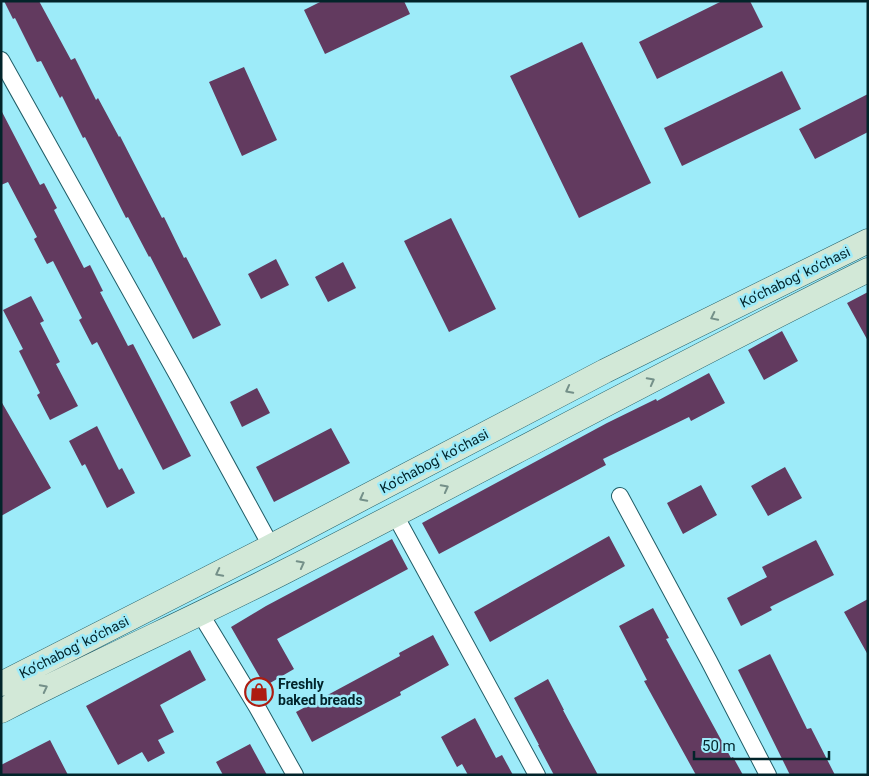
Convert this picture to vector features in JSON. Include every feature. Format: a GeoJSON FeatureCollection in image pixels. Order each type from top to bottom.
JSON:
{"type":"FeatureCollection","features":[{"type":"Feature","properties":{"kind":"main road","name":"Ko‘chabog‘ ko‘chasi"},"geometry":{"type":"LineString","coordinates":[[1,684],[267,548],[604,371],[868,241]]}},
{"type":"Feature","properties":{"kind":"main road","name":"Ko‘chabog‘ ko‘chasi"},"geometry":{"type":"LineString","coordinates":[[1,711],[48,686],[276,576],[766,320],[868,270]]}},
{"type":"Feature","properties":{"kind":"main road"},"geometry":{"type":"LineString","coordinates":[[604,371],[617,398]]}},
{"type":"Feature","properties":{"kind":"main road"},"geometry":{"type":"LineString","coordinates":[[267,548],[276,576]]}},
{"type":"Feature","properties":{"kind":"street"},"geometry":{"type":"LineString","coordinates":[[1,60],[178,376],[267,548]]}},
{"type":"Feature","properties":{"kind":"street"},"geometry":{"type":"LineString","coordinates":[[620,496],[768,775]]}},
{"type":"Feature","properties":{"kind":"street"},"geometry":{"type":"LineString","coordinates":[[394,514],[537,775]]}},
{"type":"Feature","properties":{"kind":"street"},"geometry":{"type":"LineString","coordinates":[[200,613],[257,707],[295,775]]}},
{"type":"Feature","properties":{"kind":"building"},"geometry":{"type":"Polygon","coordinates":[[[4,1],[39,1],[71,60],[75,58],[96,100],[98,98],[120,136],[162,218],[164,217],[221,325],[193,339],[150,256],[128,217],[126,218],[85,137],[83,138],[62,96],[60,98],[41,61],[37,62],[15,18],[13,19],[4,1]]]}},
{"type":"Feature","properties":{"kind":"building"},"geometry":{"type":"Polygon","coordinates":[[[322,1],[404,1],[410,14],[325,54],[304,10],[322,1]]]}},
{"type":"Feature","properties":{"kind":"building"},"geometry":{"type":"Polygon","coordinates":[[[722,1],[750,1],[763,27],[657,79],[639,42],[722,1]]]}},
{"type":"Feature","properties":{"kind":"building"},"geometry":{"type":"Polygon","coordinates":[[[582,42],[651,183],[579,218],[510,76],[582,42]]]}},
{"type":"Feature","properties":{"kind":"building"},"geometry":{"type":"Polygon","coordinates":[[[244,67],[277,140],[242,156],[209,82],[244,67]]]}},
{"type":"Feature","properties":{"kind":"building"},"geometry":{"type":"Polygon","coordinates":[[[782,71],[801,109],[682,166],[664,128],[782,71]]]}},
{"type":"Feature","properties":{"kind":"building"},"geometry":{"type":"Polygon","coordinates":[[[868,94],[868,132],[815,159],[799,129],[868,94]]]}},
{"type":"Feature","properties":{"kind":"building"},"geometry":{"type":"Polygon","coordinates":[[[1,110],[40,185],[44,183],[57,208],[54,210],[84,268],[90,265],[103,291],[100,292],[128,346],[133,344],[191,456],[163,470],[97,342],[92,345],[79,320],[82,318],[53,261],[47,264],[34,239],[37,237],[8,182],[1,185],[1,110]]]}},
{"type":"Feature","properties":{"kind":"building"},"geometry":{"type":"Polygon","coordinates":[[[451,218],[496,309],[449,332],[404,241],[451,218]]]}},
{"type":"Feature","properties":{"kind":"building"},"geometry":{"type":"Polygon","coordinates":[[[276,259],[289,285],[261,299],[248,274],[276,259]]]}},
{"type":"Feature","properties":{"kind":"building"},"geometry":{"type":"Polygon","coordinates":[[[343,262],[356,288],[328,302],[315,277],[343,262]]]}},
{"type":"Feature","properties":{"kind":"building"},"geometry":{"type":"Polygon","coordinates":[[[868,292],[868,341],[847,303],[868,292]]]}},
{"type":"Feature","properties":{"kind":"building"},"geometry":{"type":"Polygon","coordinates":[[[31,296],[44,321],[40,323],[60,362],[56,364],[78,406],[50,420],[37,395],[40,393],[19,351],[23,349],[3,310],[31,296]]]}},
{"type":"Feature","properties":{"kind":"building"},"geometry":{"type":"Polygon","coordinates":[[[782,331],[798,361],[764,380],[748,350],[782,331]]]}},
{"type":"Feature","properties":{"kind":"building"},"geometry":{"type":"Polygon","coordinates":[[[709,373],[725,403],[691,421],[689,417],[603,459],[606,465],[439,554],[422,523],[607,423],[656,399],[657,401],[709,373]]]}},
{"type":"Feature","properties":{"kind":"building"},"geometry":{"type":"Polygon","coordinates":[[[257,388],[270,413],[242,427],[230,402],[257,388]]]}},
{"type":"Feature","properties":{"kind":"building"},"geometry":{"type":"Polygon","coordinates":[[[1,401],[51,488],[1,516],[1,401]]]}},
{"type":"Feature","properties":{"kind":"building"},"geometry":{"type":"Polygon","coordinates":[[[97,426],[119,470],[122,468],[135,493],[107,508],[85,464],[82,466],[69,441],[97,426]]]}},
{"type":"Feature","properties":{"kind":"building"},"geometry":{"type":"Polygon","coordinates":[[[331,428],[350,463],[274,502],[256,467],[331,428]]]}},
{"type":"Feature","properties":{"kind":"building"},"geometry":{"type":"Polygon","coordinates":[[[785,467],[802,498],[768,516],[751,486],[785,467]]]}},
{"type":"Feature","properties":{"kind":"building"},"geometry":{"type":"Polygon","coordinates":[[[701,485],[717,515],[683,534],[667,503],[701,485]]]}},
{"type":"Feature","properties":{"kind":"building"},"geometry":{"type":"Polygon","coordinates":[[[609,536],[625,566],[490,642],[474,612],[609,536]]]}},
{"type":"Feature","properties":{"kind":"building"},"geometry":{"type":"Polygon","coordinates":[[[392,539],[408,569],[277,639],[294,669],[265,686],[231,627],[266,606],[392,539]]]}},
{"type":"Feature","properties":{"kind":"building"},"geometry":{"type":"Polygon","coordinates":[[[816,540],[834,575],[770,607],[772,610],[741,626],[727,598],[767,577],[762,567],[816,540]]]}},
{"type":"Feature","properties":{"kind":"building"},"geometry":{"type":"Polygon","coordinates":[[[868,599],[868,655],[844,612],[868,599]]]}},
{"type":"Feature","properties":{"kind":"building"},"geometry":{"type":"Polygon","coordinates":[[[653,608],[669,638],[666,639],[731,758],[733,757],[743,775],[696,775],[644,681],[647,680],[619,626],[653,608]]]}},
{"type":"Feature","properties":{"kind":"building"},"geometry":{"type":"Polygon","coordinates":[[[433,635],[449,665],[400,692],[401,695],[312,742],[296,712],[400,656],[399,653],[433,635]]]}},
{"type":"Feature","properties":{"kind":"building"},"geometry":{"type":"Polygon","coordinates":[[[190,650],[206,680],[160,705],[174,732],[158,740],[165,753],[148,762],[142,752],[118,765],[86,706],[190,650]]]}},
{"type":"Feature","properties":{"kind":"building"},"geometry":{"type":"Polygon","coordinates":[[[770,654],[807,729],[811,728],[835,775],[790,775],[738,670],[770,654]]]}},
{"type":"Feature","properties":{"kind":"building"},"geometry":{"type":"Polygon","coordinates":[[[548,679],[598,775],[554,775],[538,745],[514,698],[548,679]]]}},
{"type":"Feature","properties":{"kind":"building"},"geometry":{"type":"Polygon","coordinates":[[[475,718],[496,758],[502,755],[513,775],[468,775],[462,764],[457,767],[441,737],[475,718]]]}},
{"type":"Feature","properties":{"kind":"building"},"geometry":{"type":"Polygon","coordinates":[[[50,740],[68,775],[1,775],[1,765],[50,740]]]}},
{"type":"Feature","properties":{"kind":"building"},"geometry":{"type":"Polygon","coordinates":[[[250,744],[267,775],[223,775],[216,762],[250,744]]]}},
{"type":"Feature","properties":{"kind":"place","name":"Freshly baked breads"},"geometry":{"type":"Point","coordinates":[259,692]}}]}
